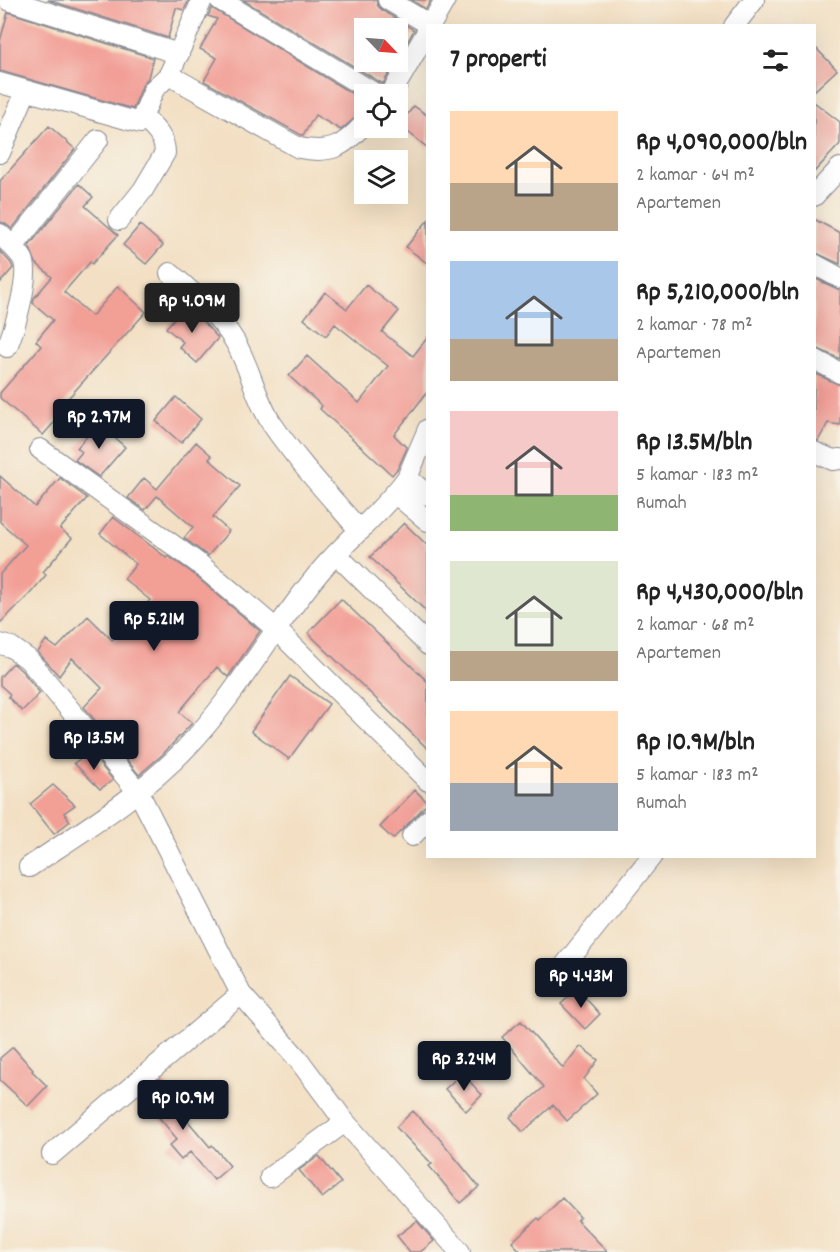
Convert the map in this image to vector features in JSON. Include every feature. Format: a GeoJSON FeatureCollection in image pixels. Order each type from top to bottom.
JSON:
{"type":"FeatureCollection","features":[{"type":"Feature","properties":{"kind":"street"},"geometry":{"type":"LineString","coordinates":[[9,0],[179,54]]}},
{"type":"Feature","properties":{"kind":"street"},"geometry":{"type":"LineString","coordinates":[[141,120],[154,89],[169,75],[202,0]]}},
{"type":"Feature","properties":{"kind":"street"},"geometry":{"type":"LineString","coordinates":[[219,0],[359,84]]}},
{"type":"Feature","properties":{"kind":"street"},"geometry":{"type":"LineString","coordinates":[[388,0],[426,25]]}},
{"type":"Feature","properties":{"kind":"street"},"geometry":{"type":"LineString","coordinates":[[431,24],[444,0]]}},
{"type":"Feature","properties":{"kind":"street"},"geometry":{"type":"LineString","coordinates":[[736,24],[754,0]]}},
{"type":"Feature","properties":{"kind":"street"},"geometry":{"type":"LineString","coordinates":[[397,84],[426,32]]}},
{"type":"Feature","properties":{"kind":"street"},"geometry":{"type":"LineString","coordinates":[[169,75],[299,148],[321,151],[334,149],[354,136]]}},
{"type":"Feature","properties":{"kind":"street"},"geometry":{"type":"LineString","coordinates":[[0,83],[141,120],[157,130],[165,153],[143,190],[119,220]]}},
{"type":"Feature","properties":{"kind":"street"},"geometry":{"type":"LineString","coordinates":[[0,153],[26,91]]}},
{"type":"Feature","properties":{"kind":"street"},"geometry":{"type":"LineString","coordinates":[[7,348],[19,309],[25,266],[22,256],[6,241],[98,140]]}},
{"type":"Feature","properties":{"kind":"street"},"geometry":{"type":"LineString","coordinates":[[816,194],[839,173]]}},
{"type":"Feature","properties":{"kind":"street"},"geometry":{"type":"LineString","coordinates":[[816,265],[840,278]]}},
{"type":"Feature","properties":{"kind":"street"},"geometry":{"type":"LineString","coordinates":[[170,273],[207,305],[234,340],[252,376],[260,403],[272,423],[313,477],[360,531]]}},
{"type":"Feature","properties":{"kind":"street"},"geometry":{"type":"LineString","coordinates":[[816,360],[840,373]]}},
{"type":"Feature","properties":{"kind":"street"},"geometry":{"type":"LineString","coordinates":[[29,867],[139,793],[189,746],[248,672],[276,629],[336,554],[401,486],[426,433]]}},
{"type":"Feature","properties":{"kind":"street"},"geometry":{"type":"LineString","coordinates":[[40,449],[198,563],[276,629],[426,779]]}},
{"type":"Feature","properties":{"kind":"street"},"geometry":{"type":"LineString","coordinates":[[816,453],[833,460],[840,459]]}},
{"type":"Feature","properties":{"kind":"street"},"geometry":{"type":"LineString","coordinates":[[401,486],[426,494]]}},
{"type":"Feature","properties":{"kind":"street"},"geometry":{"type":"LineString","coordinates":[[401,486],[426,518]]}},
{"type":"Feature","properties":{"kind":"street"},"geometry":{"type":"LineString","coordinates":[[336,554],[426,643]]}},
{"type":"Feature","properties":{"kind":"street"},"geometry":{"type":"LineString","coordinates":[[0,644],[11,647],[28,659],[139,793],[241,994],[298,1059],[345,1122],[460,1252]]}},
{"type":"Feature","properties":{"kind":"street"},"geometry":{"type":"LineString","coordinates":[[412,836],[426,822]]}},
{"type":"Feature","properties":{"kind":"street"},"geometry":{"type":"LineString","coordinates":[[553,980],[650,858]]}},
{"type":"Feature","properties":{"kind":"street"},"geometry":{"type":"LineString","coordinates":[[52,1154],[241,994]]}},
{"type":"Feature","properties":{"kind":"street"},"geometry":{"type":"LineString","coordinates":[[270,1177],[345,1122]]}},
{"type":"Feature","properties":{"kind":"building"},"geometry":{"type":"Polygon","coordinates":[[[48,0],[189,0],[184,10],[176,8],[168,38],[48,0]]]}},
{"type":"Feature","properties":{"kind":"building"},"geometry":{"type":"Polygon","coordinates":[[[243,0],[376,0],[382,10],[395,18],[354,18],[354,67],[243,0]]]}},
{"type":"Feature","properties":{"kind":"building"},"geometry":{"type":"Polygon","coordinates":[[[411,0],[431,0],[426,9],[411,0]]]}},
{"type":"Feature","properties":{"kind":"building"},"geometry":{"type":"Polygon","coordinates":[[[212,8],[354,95],[354,119],[341,130],[315,115],[303,136],[204,81],[217,58],[200,49],[217,19],[208,16],[212,8]]]}},
{"type":"Feature","properties":{"kind":"building"},"geometry":{"type":"Polygon","coordinates":[[[8,12],[153,58],[148,78],[143,84],[133,109],[0,71],[0,41],[8,12]]]}},
{"type":"Feature","properties":{"kind":"building"},"geometry":{"type":"Polygon","coordinates":[[[408,26],[414,30],[408,41],[408,26]]]}},
{"type":"Feature","properties":{"kind":"building"},"geometry":{"type":"Polygon","coordinates":[[[816,48],[837,70],[816,89],[816,48]]]}},
{"type":"Feature","properties":{"kind":"building"},"geometry":{"type":"Polygon","coordinates":[[[363,72],[390,72],[383,84],[363,72]]]}},
{"type":"Feature","properties":{"kind":"building"},"geometry":{"type":"Polygon","coordinates":[[[816,104],[840,122],[840,144],[816,170],[816,104]]]}},
{"type":"Feature","properties":{"kind":"building"},"geometry":{"type":"Polygon","coordinates":[[[414,106],[426,115],[426,146],[408,132],[408,114],[414,106]]]}},
{"type":"Feature","properties":{"kind":"building"},"geometry":{"type":"Polygon","coordinates":[[[49,126],[75,149],[12,229],[0,222],[0,181],[49,126]]]}},
{"type":"Feature","properties":{"kind":"building"},"geometry":{"type":"Polygon","coordinates":[[[79,184],[93,197],[85,206],[118,235],[64,292],[92,316],[118,286],[146,312],[62,405],[66,409],[43,435],[0,398],[0,393],[41,346],[36,341],[53,320],[33,303],[34,298],[52,277],[36,263],[29,246],[79,184]]]}},
{"type":"Feature","properties":{"kind":"building"},"geometry":{"type":"Polygon","coordinates":[[[816,220],[840,233],[840,264],[816,253],[816,220]]]}},
{"type":"Feature","properties":{"kind":"building"},"geometry":{"type":"Polygon","coordinates":[[[426,222],[426,262],[406,247],[426,222]]]}},
{"type":"Feature","properties":{"kind":"building"},"geometry":{"type":"Polygon","coordinates":[[[140,225],[163,245],[146,264],[123,245],[140,225]]]}},
{"type":"Feature","properties":{"kind":"building"},"geometry":{"type":"Polygon","coordinates":[[[0,251],[13,268],[0,283],[0,251]]]}},
{"type":"Feature","properties":{"kind":"building"},"geometry":{"type":"Polygon","coordinates":[[[816,279],[840,290],[840,359],[816,348],[816,279]]]}},
{"type":"Feature","properties":{"kind":"building"},"geometry":{"type":"Polygon","coordinates":[[[366,285],[399,311],[382,332],[413,356],[426,340],[426,394],[394,435],[407,448],[398,468],[392,475],[320,409],[322,406],[289,376],[307,356],[359,403],[388,366],[335,324],[326,336],[304,319],[325,292],[347,309],[366,285]]]}},
{"type":"Feature","properties":{"kind":"building"},"geometry":{"type":"Polygon","coordinates":[[[187,304],[218,338],[197,363],[179,347],[183,342],[166,328],[187,304]]]}},
{"type":"Feature","properties":{"kind":"building"},"geometry":{"type":"Polygon","coordinates":[[[816,374],[840,385],[840,425],[828,423],[818,441],[816,440],[816,374]]]}},
{"type":"Feature","properties":{"kind":"building"},"geometry":{"type":"Polygon","coordinates":[[[176,397],[201,419],[181,443],[156,421],[176,397]]]}},
{"type":"Feature","properties":{"kind":"building"},"geometry":{"type":"Polygon","coordinates":[[[98,423],[125,447],[99,477],[75,460],[82,452],[77,448],[98,423]]]}},
{"type":"Feature","properties":{"kind":"building"},"geometry":{"type":"Polygon","coordinates":[[[196,442],[212,456],[209,459],[240,486],[213,517],[229,531],[208,556],[184,538],[193,527],[157,496],[145,510],[128,498],[144,478],[157,489],[196,442]]]}},
{"type":"Feature","properties":{"kind":"building"},"geometry":{"type":"Polygon","coordinates":[[[0,476],[35,507],[60,478],[87,498],[60,529],[72,538],[43,572],[46,575],[0,623],[0,574],[26,545],[0,522],[0,476]]]}},
{"type":"Feature","properties":{"kind":"building"},"geometry":{"type":"Polygon","coordinates":[[[113,517],[167,558],[168,556],[191,572],[260,631],[228,677],[217,667],[179,712],[192,723],[162,755],[139,775],[84,707],[102,688],[72,658],[59,676],[38,652],[46,640],[57,648],[88,616],[112,640],[150,600],[124,579],[136,564],[100,534],[113,517]]]}},
{"type":"Feature","properties":{"kind":"building"},"geometry":{"type":"Polygon","coordinates":[[[404,523],[426,544],[426,611],[370,557],[404,523]]]}},
{"type":"Feature","properties":{"kind":"building"},"geometry":{"type":"Polygon","coordinates":[[[341,599],[426,680],[426,747],[308,633],[341,599]]]}},
{"type":"Feature","properties":{"kind":"building"},"geometry":{"type":"Polygon","coordinates":[[[13,663],[40,693],[22,711],[8,697],[10,694],[0,685],[0,677],[13,663]]]}},
{"type":"Feature","properties":{"kind":"building"},"geometry":{"type":"Polygon","coordinates":[[[290,676],[329,704],[289,759],[251,731],[290,676]]]}},
{"type":"Feature","properties":{"kind":"building"},"geometry":{"type":"Polygon","coordinates":[[[90,752],[113,780],[100,789],[74,763],[90,752]]]}},
{"type":"Feature","properties":{"kind":"building"},"geometry":{"type":"Polygon","coordinates":[[[53,785],[75,805],[64,813],[70,821],[54,834],[30,804],[53,785]]]}},
{"type":"Feature","properties":{"kind":"building"},"geometry":{"type":"Polygon","coordinates":[[[415,790],[426,801],[426,805],[393,839],[380,827],[415,790]]]}},
{"type":"Feature","properties":{"kind":"building"},"geometry":{"type":"Polygon","coordinates":[[[577,989],[600,1014],[585,1029],[561,1004],[577,989]]]}},
{"type":"Feature","properties":{"kind":"building"},"geometry":{"type":"Polygon","coordinates":[[[521,1021],[563,1068],[580,1046],[598,1060],[584,1079],[597,1094],[567,1121],[553,1105],[523,1132],[510,1117],[544,1087],[502,1037],[521,1021]]]}},
{"type":"Feature","properties":{"kind":"building"},"geometry":{"type":"Polygon","coordinates":[[[13,1047],[47,1086],[28,1106],[0,1080],[0,1058],[13,1047]]]}},
{"type":"Feature","properties":{"kind":"building"},"geometry":{"type":"Polygon","coordinates":[[[462,1073],[482,1095],[466,1111],[445,1089],[462,1073]]]}},
{"type":"Feature","properties":{"kind":"building"},"geometry":{"type":"Polygon","coordinates":[[[160,1079],[181,1103],[176,1107],[210,1147],[212,1145],[230,1166],[214,1180],[190,1152],[181,1160],[169,1146],[177,1139],[141,1096],[160,1079]]]}},
{"type":"Feature","properties":{"kind":"building"},"geometry":{"type":"Polygon","coordinates":[[[413,1111],[439,1138],[479,1187],[460,1203],[429,1166],[432,1164],[396,1127],[413,1111]]]}},
{"type":"Feature","properties":{"kind":"building"},"geometry":{"type":"Polygon","coordinates":[[[319,1156],[341,1183],[322,1198],[299,1170],[319,1156]]]}},
{"type":"Feature","properties":{"kind":"building"},"geometry":{"type":"Polygon","coordinates":[[[562,1198],[580,1217],[577,1220],[608,1252],[521,1252],[512,1242],[538,1218],[540,1220],[562,1198]]]}},
{"type":"Feature","properties":{"kind":"building"},"geometry":{"type":"Polygon","coordinates":[[[417,1221],[434,1241],[420,1252],[410,1252],[397,1236],[417,1221]]]}}]}
